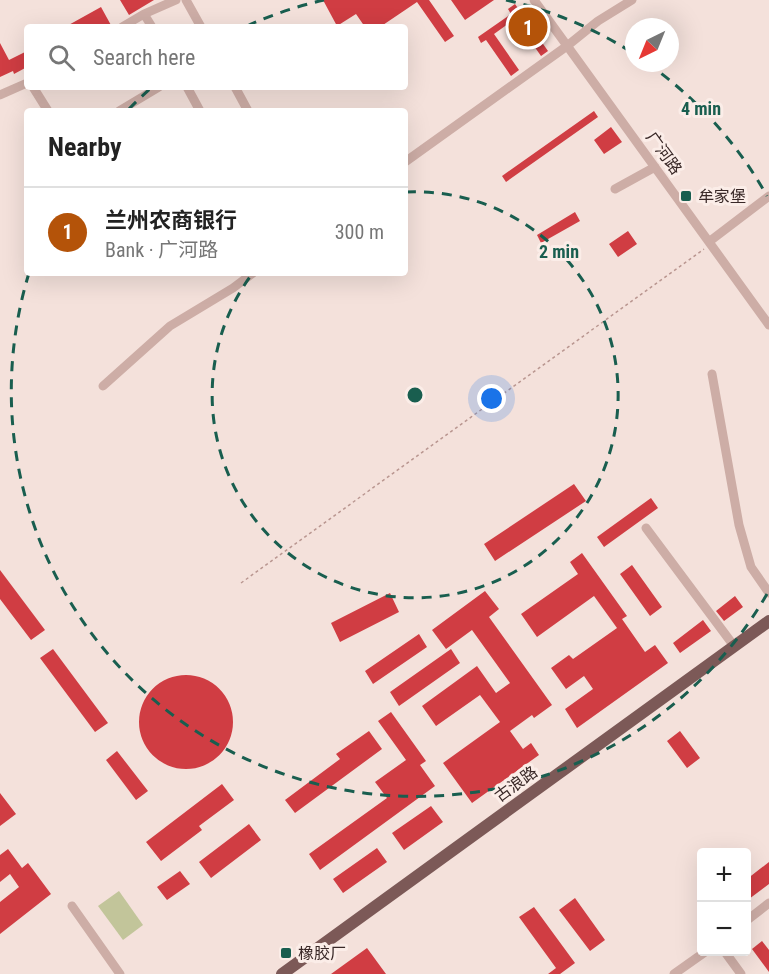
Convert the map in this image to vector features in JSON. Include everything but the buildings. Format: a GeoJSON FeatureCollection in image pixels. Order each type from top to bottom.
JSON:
{"type":"FeatureCollection","features":[{"type":"Feature","properties":{"kind":"main road","name":"古浪路"},"geometry":{"type":"LineString","coordinates":[[282,974],[769,621]]}},
{"type":"Feature","properties":{"kind":"street"},"geometry":{"type":"LineString","coordinates":[[127,24],[176,0]]}},
{"type":"Feature","properties":{"kind":"street"},"geometry":{"type":"LineString","coordinates":[[186,0],[199,24]]}},
{"type":"Feature","properties":{"kind":"street","name":"广河路"},"geometry":{"type":"LineString","coordinates":[[534,0],[769,325]]}},
{"type":"Feature","properties":{"kind":"street"},"geometry":{"type":"LineString","coordinates":[[408,160],[567,46],[598,21],[632,0]]}},
{"type":"Feature","properties":{"kind":"street"},"geometry":{"type":"LineString","coordinates":[[144,14],[150,24]]}},
{"type":"Feature","properties":{"kind":"street"},"geometry":{"type":"LineString","coordinates":[[0,95],[24,84]]}},
{"type":"Feature","properties":{"kind":"street"},"geometry":{"type":"LineString","coordinates":[[35,90],[46,108]]}},
{"type":"Feature","properties":{"kind":"street"},"geometry":{"type":"LineString","coordinates":[[124,108],[154,90]]}},
{"type":"Feature","properties":{"kind":"street"},"geometry":{"type":"LineString","coordinates":[[189,90],[198,108]]}},
{"type":"Feature","properties":{"kind":"street"},"geometry":{"type":"LineString","coordinates":[[237,90],[246,108]]}},
{"type":"Feature","properties":{"kind":"street"},"geometry":{"type":"LineString","coordinates":[[615,189],[655,167]]}},
{"type":"Feature","properties":{"kind":"street"},"geometry":{"type":"LineString","coordinates":[[710,241],[769,196]]}},
{"type":"Feature","properties":{"kind":"street"},"geometry":{"type":"LineString","coordinates":[[103,386],[170,326],[250,276]]}},
{"type":"Feature","properties":{"kind":"street"},"geometry":{"type":"LineString","coordinates":[[712,374],[739,525],[751,567],[769,593]]}},
{"type":"Feature","properties":{"kind":"street"},"geometry":{"type":"LineString","coordinates":[[646,528],[734,646]]}},
{"type":"Feature","properties":{"kind":"street"},"geometry":{"type":"LineString","coordinates":[[751,918],[769,903]]}},
{"type":"Feature","properties":{"kind":"street"},"geometry":{"type":"LineString","coordinates":[[72,906],[120,974]]}},
{"type":"Feature","properties":{"kind":"street"},"geometry":{"type":"LineString","coordinates":[[674,974],[698,956]]}},
{"type":"Feature","properties":{"kind":"street"},"geometry":{"type":"LineString","coordinates":[[728,956],[741,974]]}},
{"type":"Feature","properties":{"kind":"path"},"geometry":{"type":"LineString","coordinates":[[241,583],[702,251],[710,241]]}},
{"type":"Feature","properties":{"kind":"green space"},"geometry":{"type":"Polygon","coordinates":[[[119,891],[143,925],[123,940],[98,906],[119,891]]]}},
{"type":"Feature","properties":{"kind":"place","name":"兰州农商银行"},"geometry":{"type":"Point","coordinates":[528,27]}},
{"type":"Feature","properties":{"kind":"place","name":"牟家堡"},"geometry":{"type":"Point","coordinates":[686,196]}},
{"type":"Feature","properties":{"kind":"place","name":"橡胶厂"},"geometry":{"type":"Point","coordinates":[286,953]}}]}
